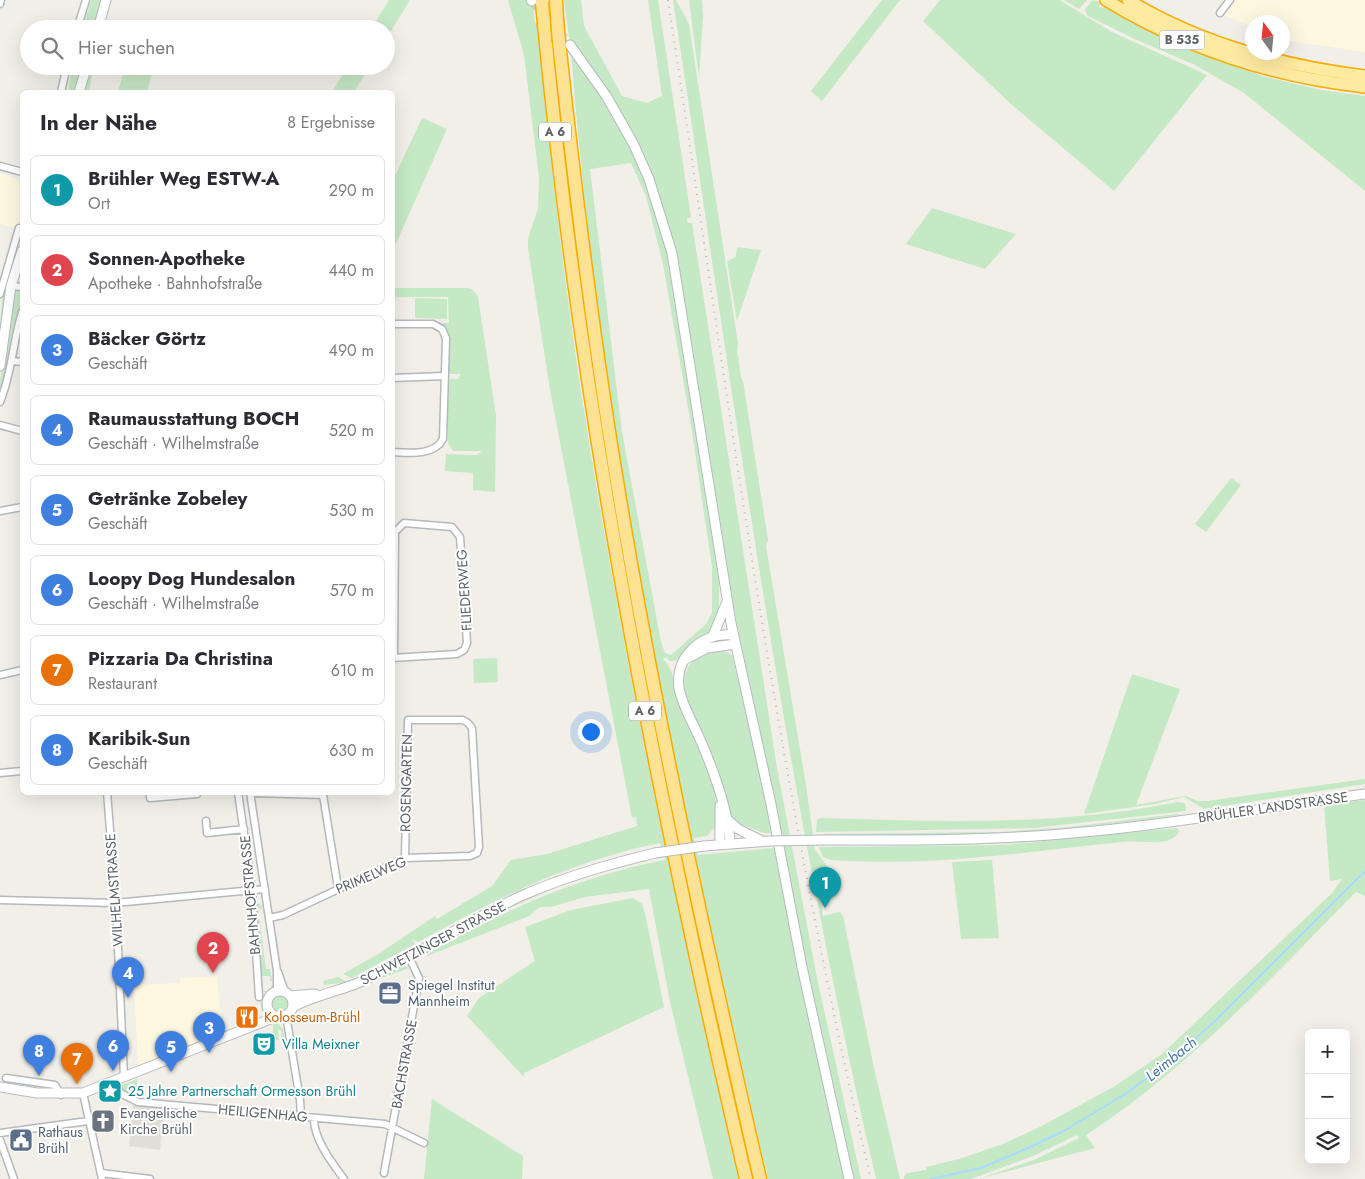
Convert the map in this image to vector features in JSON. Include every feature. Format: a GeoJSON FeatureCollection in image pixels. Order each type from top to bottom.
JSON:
{"type":"FeatureCollection","features":[{"type":"Feature","properties":{"kind":"highway","name":"A 6"},"geometry":{"type":"LineString","coordinates":[[556,0],[557,19],[565,44],[587,281],[633,574],[696,892],[760,1179]]}},
{"type":"Feature","properties":{"kind":"highway","name":"B 535"},"geometry":{"type":"LineString","coordinates":[[1106,0],[1167,33],[1236,60],[1306,78],[1365,87]]}},
{"type":"Feature","properties":{"kind":"highway","name":"B 535"},"geometry":{"type":"LineString","coordinates":[[1128,0],[1196,33],[1247,52],[1306,67],[1365,76]]}},
{"type":"Feature","properties":{"kind":"highway","name":"A 6"},"geometry":{"type":"LineString","coordinates":[[537,1],[544,24],[564,209],[579,325],[618,571],[679,879],[746,1179]]}},
{"type":"Feature","properties":{"kind":"main road"},"geometry":{"type":"LineString","coordinates":[[100,20],[106,0]]}},
{"type":"Feature","properties":{"kind":"main road"},"geometry":{"type":"LineString","coordinates":[[565,44],[608,97],[634,145],[649,179],[668,238],[679,289],[734,640],[771,804],[802,967],[849,1179]]}},
{"type":"Feature","properties":{"kind":"main road"},"geometry":{"type":"LineString","coordinates":[[80,90],[84,75]]}},
{"type":"Feature","properties":{"kind":"main road"},"geometry":{"type":"LineString","coordinates":[[0,366],[12,286],[20,258]]}},
{"type":"Feature","properties":{"kind":"main road"},"geometry":{"type":"LineString","coordinates":[[727,601],[713,636],[692,648],[684,661],[679,676],[681,695],[711,767],[727,819],[730,843]]}},
{"type":"Feature","properties":{"kind":"main road"},"geometry":{"type":"LineString","coordinates":[[713,636],[734,640]]}},
{"type":"Feature","properties":{"kind":"main road"},"geometry":{"type":"LineString","coordinates":[[684,661],[707,648],[734,640]]}},
{"type":"Feature","properties":{"kind":"main road","name":"BRÜHLER LANDSTRASSE"},"geometry":{"type":"LineString","coordinates":[[824,840],[1017,837],[1181,819],[1365,794]]}},
{"type":"Feature","properties":{"kind":"main road"},"geometry":{"type":"LineString","coordinates":[[720,800],[720,844]]}},
{"type":"Feature","properties":{"kind":"main road"},"geometry":{"type":"LineString","coordinates":[[727,819],[738,828],[766,841]]}},
{"type":"Feature","properties":{"kind":"main road","name":"SCHWETZINGER STRASSE"},"geometry":{"type":"LineString","coordinates":[[292,1007],[317,995],[358,983],[520,897],[588,871],[655,853],[704,846],[766,841],[824,840]]}},
{"type":"Feature","properties":{"kind":"main road"},"geometry":{"type":"LineString","coordinates":[[0,1087],[61,1095],[83,1093],[282,1016],[292,1007],[284,994],[269,999],[269,1010],[258,1025]]}},
{"type":"Feature","properties":{"kind":"main road","name":"SCHWETZINGER STRASSE"},"geometry":{"type":"LineString","coordinates":[[284,994],[317,995]]}},
{"type":"Feature","properties":{"kind":"main road"},"geometry":{"type":"LineString","coordinates":[[269,1010],[282,1016]]}},
{"type":"Feature","properties":{"kind":"street"},"geometry":{"type":"LineString","coordinates":[[0,4],[1,0]]}},
{"type":"Feature","properties":{"kind":"street"},"geometry":{"type":"LineString","coordinates":[[80,20],[86,0]]}},
{"type":"Feature","properties":{"kind":"street"},"geometry":{"type":"LineString","coordinates":[[1220,14],[1230,0]]}},
{"type":"Feature","properties":{"kind":"street"},"geometry":{"type":"LineString","coordinates":[[61,90],[65,75]]}},
{"type":"Feature","properties":{"kind":"street"},"geometry":{"type":"LineString","coordinates":[[0,166],[20,171]]}},
{"type":"Feature","properties":{"kind":"street"},"geometry":{"type":"LineString","coordinates":[[0,294],[20,228]]}},
{"type":"Feature","properties":{"kind":"street"},"geometry":{"type":"LineString","coordinates":[[12,286],[20,287]]}},
{"type":"Feature","properties":{"kind":"street"},"geometry":{"type":"LineString","coordinates":[[0,402],[13,361],[20,319]]}},
{"type":"Feature","properties":{"kind":"street"},"geometry":{"type":"LineString","coordinates":[[395,324],[426,323],[439,326],[445,333],[444,430],[439,446],[430,450],[395,452]]}},
{"type":"Feature","properties":{"kind":"street"},"geometry":{"type":"LineString","coordinates":[[13,361],[20,362]]}},
{"type":"Feature","properties":{"kind":"street"},"geometry":{"type":"LineString","coordinates":[[395,378],[444,376]]}},
{"type":"Feature","properties":{"kind":"street"},"geometry":{"type":"LineString","coordinates":[[0,425],[20,430]]}},
{"type":"Feature","properties":{"kind":"street"},"geometry":{"type":"LineString","coordinates":[[0,511],[20,507]]}},
{"type":"Feature","properties":{"kind":"street","name":"FLIEDERWEG"},"geometry":{"type":"LineString","coordinates":[[395,532],[398,526],[404,523],[452,527],[457,530],[460,536],[467,643],[464,650],[457,654],[395,658]]}},
{"type":"Feature","properties":{"kind":"street"},"geometry":{"type":"LineString","coordinates":[[0,675],[20,670]]}},
{"type":"Feature","properties":{"kind":"street","name":"ROSENGARTEN"},"geometry":{"type":"LineString","coordinates":[[405,858],[408,720],[462,720],[472,728],[479,847],[477,852]]}},
{"type":"Feature","properties":{"kind":"street"},"geometry":{"type":"LineString","coordinates":[[0,773],[20,771]]}},
{"type":"Feature","properties":{"kind":"street","name":"WILHELMSTRASSE"},"geometry":{"type":"LineString","coordinates":[[106,795],[115,903],[124,1076]]}},
{"type":"Feature","properties":{"kind":"street"},"geometry":{"type":"LineString","coordinates":[[150,795],[150,798],[185,795]]}},
{"type":"Feature","properties":{"kind":"street","name":"BAHNHOFSTRASSE"},"geometry":{"type":"LineString","coordinates":[[238,795],[252,890],[259,997]]}},
{"type":"Feature","properties":{"kind":"street","name":"BAHNHOFSTRASSE"},"geometry":{"type":"LineString","coordinates":[[250,795],[269,918],[284,994]]}},
{"type":"Feature","properties":{"kind":"street"},"geometry":{"type":"LineString","coordinates":[[323,795],[338,888]]}},
{"type":"Feature","properties":{"kind":"street"},"geometry":{"type":"LineString","coordinates":[[206,821],[208,833],[244,829]]}},
{"type":"Feature","properties":{"kind":"street","name":"PRIMELWEG"},"geometry":{"type":"LineString","coordinates":[[269,918],[283,915],[405,858],[470,856],[477,852]]}},
{"type":"Feature","properties":{"kind":"street"},"geometry":{"type":"LineString","coordinates":[[0,900],[115,903],[265,889]]}},
{"type":"Feature","properties":{"kind":"street","name":"BACHSTRASSE"},"geometry":{"type":"LineString","coordinates":[[384,1173],[419,978],[409,957]]}},
{"type":"Feature","properties":{"kind":"street"},"geometry":{"type":"LineString","coordinates":[[282,1016],[300,1100],[301,1117]]}},
{"type":"Feature","properties":{"kind":"street"},"geometry":{"type":"LineString","coordinates":[[6,1078],[55,1085],[61,1095]]}},
{"type":"Feature","properties":{"kind":"street","name":"HEILIGENHAG"},"geometry":{"type":"LineString","coordinates":[[114,1080],[120,1094],[138,1102],[373,1122],[392,1127],[424,1143]]}},
{"type":"Feature","properties":{"kind":"street"},"geometry":{"type":"LineString","coordinates":[[83,1093],[101,1176],[150,1179]]}},
{"type":"Feature","properties":{"kind":"street"},"geometry":{"type":"LineString","coordinates":[[314,1118],[314,1124],[323,1146],[344,1179]]}},
{"type":"Feature","properties":{"kind":"street"},"geometry":{"type":"LineString","coordinates":[[0,1133],[88,1122]]}},
{"type":"Feature","properties":{"kind":"street"},"geometry":{"type":"LineString","coordinates":[[0,1140],[14,1179]]}},
{"type":"Feature","properties":{"kind":"shaded area"},"geometry":{"type":"Polygon","coordinates":[[[1231,0],[1365,0],[1365,52],[1290,41],[1290,15],[1245,15],[1245,24],[1220,13],[1231,0]]]}},
{"type":"Feature","properties":{"kind":"shaded area"},"geometry":{"type":"Polygon","coordinates":[[[0,173],[20,180],[20,218],[17,229],[0,224],[0,173]]]}},
{"type":"Feature","properties":{"kind":"shaded area"},"geometry":{"type":"Polygon","coordinates":[[[217,976],[222,1033],[138,1065],[134,985],[180,983],[180,978],[217,976]]]}},
{"type":"Feature","properties":{"kind":"shaded area"},"geometry":{"type":"Polygon","coordinates":[[[133,1105],[164,1108],[160,1150],[129,1146],[133,1105]]]}},
{"type":"Feature","properties":{"kind":"green space"},"geometry":{"type":"Polygon","coordinates":[[[91,0],[103,0],[97,20],[85,20],[91,0]]]}},
{"type":"Feature","properties":{"kind":"green space"},"geometry":{"type":"Polygon","coordinates":[[[389,0],[410,0],[395,24],[395,20],[377,20],[389,0]]]}},
{"type":"Feature","properties":{"kind":"green space"},"geometry":{"type":"Polygon","coordinates":[[[508,0],[527,0],[533,7],[535,23],[537,23],[575,351],[615,594],[653,790],[694,985],[738,1179],[713,1179],[670,1002],[649,889],[585,897],[551,907],[540,907],[529,916],[427,956],[443,944],[486,922],[560,890],[612,873],[665,860],[660,843],[597,859],[537,882],[418,942],[412,939],[415,944],[352,978],[343,974],[380,953],[435,916],[437,919],[492,886],[511,860],[547,854],[637,826],[636,817],[632,818],[550,390],[528,248],[528,238],[538,209],[539,178],[524,55],[508,0]]]}},
{"type":"Feature","properties":{"kind":"green space"},"geometry":{"type":"Polygon","coordinates":[[[564,0],[581,0],[584,26],[622,96],[647,103],[662,96],[648,0],[658,0],[691,217],[687,218],[688,223],[692,223],[777,768],[816,973],[861,1179],[853,1179],[806,966],[770,779],[726,572],[685,302],[674,245],[659,195],[639,146],[606,87],[569,38],[564,0]]]}},
{"type":"Feature","properties":{"kind":"green space"},"geometry":{"type":"Polygon","coordinates":[[[673,0],[676,0],[689,24],[738,344],[737,350],[741,377],[768,540],[766,546],[815,850],[830,870],[837,893],[835,896],[820,899],[823,916],[840,912],[843,916],[874,1068],[900,1179],[876,1179],[814,886],[763,591],[673,0]]]}},
{"type":"Feature","properties":{"kind":"green space"},"geometry":{"type":"Polygon","coordinates":[[[689,0],[702,0],[703,17],[699,77],[689,0]]]}},
{"type":"Feature","properties":{"kind":"green space"},"geometry":{"type":"Polygon","coordinates":[[[882,0],[900,0],[822,101],[811,91],[882,0]]]}},
{"type":"Feature","properties":{"kind":"green space"},"geometry":{"type":"Polygon","coordinates":[[[940,0],[1059,0],[1112,32],[1207,75],[1114,191],[1011,104],[923,21],[940,0]]]}},
{"type":"Feature","properties":{"kind":"green space"},"geometry":{"type":"Polygon","coordinates":[[[1064,0],[1087,0],[1079,9],[1064,0]]]}},
{"type":"Feature","properties":{"kind":"green space"},"geometry":{"type":"Polygon","coordinates":[[[1092,0],[1101,2],[1099,7],[1103,8],[1105,5],[1262,76],[1321,90],[1365,96],[1365,191],[1244,93],[1195,65],[1088,16],[1085,10],[1092,0]]]}},
{"type":"Feature","properties":{"kind":"green space"},"geometry":{"type":"Polygon","coordinates":[[[571,51],[610,106],[639,167],[661,231],[677,297],[719,576],[719,616],[710,633],[692,643],[677,660],[670,661],[666,657],[663,659],[671,670],[677,697],[705,761],[715,794],[717,810],[715,827],[707,836],[694,838],[698,855],[774,848],[845,1179],[768,1179],[705,899],[648,617],[623,476],[584,192],[571,51]],[[631,163],[590,169],[622,432],[661,642],[665,653],[671,655],[706,624],[712,613],[712,567],[691,425],[663,264],[646,196],[631,163]]]}},
{"type":"Feature","properties":{"kind":"green space"},"geometry":{"type":"Polygon","coordinates":[[[71,75],[80,75],[76,90],[68,90],[71,75]]]}},
{"type":"Feature","properties":{"kind":"green space"},"geometry":{"type":"Polygon","coordinates":[[[89,75],[92,75],[89,90],[85,90],[89,75]]]}},
{"type":"Feature","properties":{"kind":"green space"},"geometry":{"type":"Polygon","coordinates":[[[123,75],[152,75],[148,90],[119,90],[123,75]]]}},
{"type":"Feature","properties":{"kind":"green space"},"geometry":{"type":"Polygon","coordinates":[[[342,75],[364,75],[355,90],[333,90],[342,75]]]}},
{"type":"Feature","properties":{"kind":"green space"},"geometry":{"type":"Polygon","coordinates":[[[422,118],[447,129],[395,246],[395,176],[422,118]]]}},
{"type":"Feature","properties":{"kind":"green space"},"geometry":{"type":"Polygon","coordinates":[[[932,208],[1016,234],[985,269],[906,244],[932,208]]]}},
{"type":"Feature","properties":{"kind":"green space"},"geometry":{"type":"Polygon","coordinates":[[[574,223],[586,311],[755,1179],[751,1179],[686,892],[613,511],[570,224],[574,223]]]}},
{"type":"Feature","properties":{"kind":"green space"},"geometry":{"type":"Polygon","coordinates":[[[737,247],[761,250],[737,321],[727,261],[736,257],[737,247]]]}},
{"type":"Feature","properties":{"kind":"green space"},"geometry":{"type":"Polygon","coordinates":[[[10,261],[16,262],[0,342],[2,301],[10,261]]]}},
{"type":"Feature","properties":{"kind":"green space"},"geometry":{"type":"Polygon","coordinates":[[[395,288],[467,288],[473,290],[478,297],[496,416],[495,492],[473,490],[473,473],[445,471],[446,454],[477,455],[482,451],[453,451],[448,443],[448,379],[458,379],[461,374],[449,374],[449,335],[442,323],[449,323],[448,297],[395,297],[395,288]]]}},
{"type":"Feature","properties":{"kind":"green space"},"geometry":{"type":"Polygon","coordinates":[[[15,291],[20,292],[20,306],[13,329],[0,395],[0,380],[15,291]]]}},
{"type":"Feature","properties":{"kind":"green space"},"geometry":{"type":"Polygon","coordinates":[[[415,298],[447,299],[447,319],[415,318],[415,298]]]}},
{"type":"Feature","properties":{"kind":"green space"},"geometry":{"type":"Polygon","coordinates":[[[1231,478],[1241,485],[1206,532],[1195,524],[1231,478]]]}},
{"type":"Feature","properties":{"kind":"green space"},"geometry":{"type":"Polygon","coordinates":[[[724,651],[732,655],[772,833],[764,833],[739,825],[731,816],[685,692],[685,674],[693,661],[706,654],[724,651]]]}},
{"type":"Feature","properties":{"kind":"green space"},"geometry":{"type":"Polygon","coordinates":[[[497,658],[498,682],[474,683],[473,659],[497,658]]]}},
{"type":"Feature","properties":{"kind":"green space"},"geometry":{"type":"Polygon","coordinates":[[[1132,674],[1180,689],[1136,805],[1186,796],[1197,801],[1207,801],[1365,779],[1365,784],[1204,809],[1184,797],[1155,804],[1084,814],[1132,674]]]}},
{"type":"Feature","properties":{"kind":"green space"},"geometry":{"type":"Polygon","coordinates":[[[1365,800],[1365,896],[1356,892],[1228,1021],[1160,1081],[1086,1135],[1095,1148],[978,1179],[1034,1160],[1079,1138],[1077,1135],[1033,1156],[971,1179],[904,1179],[907,1173],[926,1170],[926,1167],[959,1159],[1003,1144],[1040,1127],[1115,1086],[1162,1054],[1332,893],[1342,879],[1330,881],[1324,805],[1365,800]]]}},
{"type":"Feature","properties":{"kind":"green space"},"geometry":{"type":"Polygon","coordinates":[[[1178,802],[1185,803],[1186,811],[1033,828],[816,832],[817,820],[821,818],[911,821],[1045,819],[1134,810],[1178,802]]]}},
{"type":"Feature","properties":{"kind":"green space"},"geometry":{"type":"Polygon","coordinates":[[[1180,815],[1104,825],[990,833],[848,837],[827,836],[823,834],[999,832],[1069,827],[1180,815]]]}},
{"type":"Feature","properties":{"kind":"green space"},"geometry":{"type":"Polygon","coordinates":[[[1172,826],[1021,843],[938,845],[825,844],[1172,826]]]}},
{"type":"Feature","properties":{"kind":"green space"},"geometry":{"type":"Polygon","coordinates":[[[1177,828],[1179,831],[1172,839],[1159,842],[1122,842],[1014,854],[904,862],[831,860],[823,857],[819,847],[1005,845],[1177,828]]]}},
{"type":"Feature","properties":{"kind":"green space"},"geometry":{"type":"Polygon","coordinates":[[[652,860],[599,873],[557,887],[509,908],[421,954],[474,924],[533,895],[593,872],[623,864],[652,860]]]}},
{"type":"Feature","properties":{"kind":"green space"},"geometry":{"type":"Polygon","coordinates":[[[992,860],[999,938],[961,939],[952,862],[992,860]]]}},
{"type":"Feature","properties":{"kind":"green space"},"geometry":{"type":"Polygon","coordinates":[[[633,898],[642,904],[645,913],[664,1007],[524,1073],[524,1077],[467,1016],[479,998],[535,961],[525,927],[571,910],[633,898]]]}},
{"type":"Feature","properties":{"kind":"green space"},"geometry":{"type":"Polygon","coordinates":[[[255,901],[262,906],[262,909],[258,909],[266,969],[270,969],[272,981],[270,981],[270,976],[262,976],[260,981],[255,901]]]}},
{"type":"Feature","properties":{"kind":"green space"},"geometry":{"type":"Polygon","coordinates":[[[402,965],[409,968],[368,983],[402,965]]]}},
{"type":"Feature","properties":{"kind":"green space"},"geometry":{"type":"Polygon","coordinates":[[[338,977],[348,982],[324,985],[323,981],[338,977]]]}},
{"type":"Feature","properties":{"kind":"green space"},"geometry":{"type":"Polygon","coordinates":[[[274,985],[274,989],[265,1000],[262,1013],[260,999],[265,998],[265,992],[260,992],[260,987],[262,986],[263,991],[271,991],[271,986],[274,985]]]}},
{"type":"Feature","properties":{"kind":"green space"},"geometry":{"type":"Polygon","coordinates":[[[280,996],[288,1004],[280,1012],[272,1004],[280,996]]]}},
{"type":"Feature","properties":{"kind":"green space"},"geometry":{"type":"Polygon","coordinates":[[[277,1023],[283,1029],[286,1043],[282,1040],[281,1030],[278,1030],[279,1039],[273,1042],[273,1024],[277,1023]]]}},
{"type":"Feature","properties":{"kind":"green space"},"geometry":{"type":"Polygon","coordinates":[[[137,1079],[137,1097],[125,1094],[122,1085],[137,1079]]]}},
{"type":"Feature","properties":{"kind":"green space"},"geometry":{"type":"Polygon","coordinates":[[[112,1089],[116,1099],[102,1098],[101,1093],[112,1089]]]}},
{"type":"Feature","properties":{"kind":"green space"},"geometry":{"type":"Polygon","coordinates":[[[432,1099],[523,1156],[522,1179],[424,1179],[432,1099]]]}},
{"type":"Feature","properties":{"kind":"waterway","name":"Leimbach"},"geometry":{"type":"LineString","coordinates":[[931,1179],[981,1168],[1026,1149],[1067,1129],[1127,1093],[1175,1057],[1216,1020],[1365,871]]}},
{"type":"Feature","properties":{"kind":"tunnel"},"geometry":{"type":"LineString","coordinates":[[532,1],[570,45]]}},
{"type":"Feature","properties":{"kind":"railway"},"geometry":{"type":"LineString","coordinates":[[668,0],[734,444],[782,739],[808,886],[838,1033],[871,1179]]}},
{"type":"Feature","properties":{"kind":"place","name":"Brühler Weg ESTW-A"},"geometry":{"type":"Point","coordinates":[825,908]}},
{"type":"Feature","properties":{"kind":"place","name":"Sonnen-Apotheke"},"geometry":{"type":"Point","coordinates":[213,973]}},
{"type":"Feature","properties":{"kind":"place","name":"Spiegel Institut Mannheim"},"geometry":{"type":"Point","coordinates":[390,993]}},
{"type":"Feature","properties":{"kind":"place","name":"Raumausstattung BOCH"},"geometry":{"type":"Point","coordinates":[128,998]}},
{"type":"Feature","properties":{"kind":"place","name":"Kolosseum-Brühl"},"geometry":{"type":"Point","coordinates":[247,1017]}},
{"type":"Feature","properties":{"kind":"place","name":"Villa Meixner"},"geometry":{"type":"Point","coordinates":[264,1044]}},
{"type":"Feature","properties":{"kind":"place","name":"Bäcker Görtz"},"geometry":{"type":"Point","coordinates":[209,1053]}},
{"type":"Feature","properties":{"kind":"place","name":"Loopy Dog Hundesalon"},"geometry":{"type":"Point","coordinates":[113,1071]}},
{"type":"Feature","properties":{"kind":"place","name":"Getränke Zobeley"},"geometry":{"type":"Point","coordinates":[171,1072]}},
{"type":"Feature","properties":{"kind":"place","name":"Karibik-Sun"},"geometry":{"type":"Point","coordinates":[39,1076]}},
{"type":"Feature","properties":{"kind":"place","name":"Pizzaria Da Christina"},"geometry":{"type":"Point","coordinates":[77,1084]}},
{"type":"Feature","properties":{"kind":"place","name":"25 Jahre Partnerschaft Ormesson Brühl"},"geometry":{"type":"Point","coordinates":[110,1091]}},
{"type":"Feature","properties":{"kind":"place","name":"Evangelische Kirche Brühl"},"geometry":{"type":"Point","coordinates":[103,1121]}},
{"type":"Feature","properties":{"kind":"place","name":"Rathaus Brühl"},"geometry":{"type":"Point","coordinates":[21,1140]}}]}
